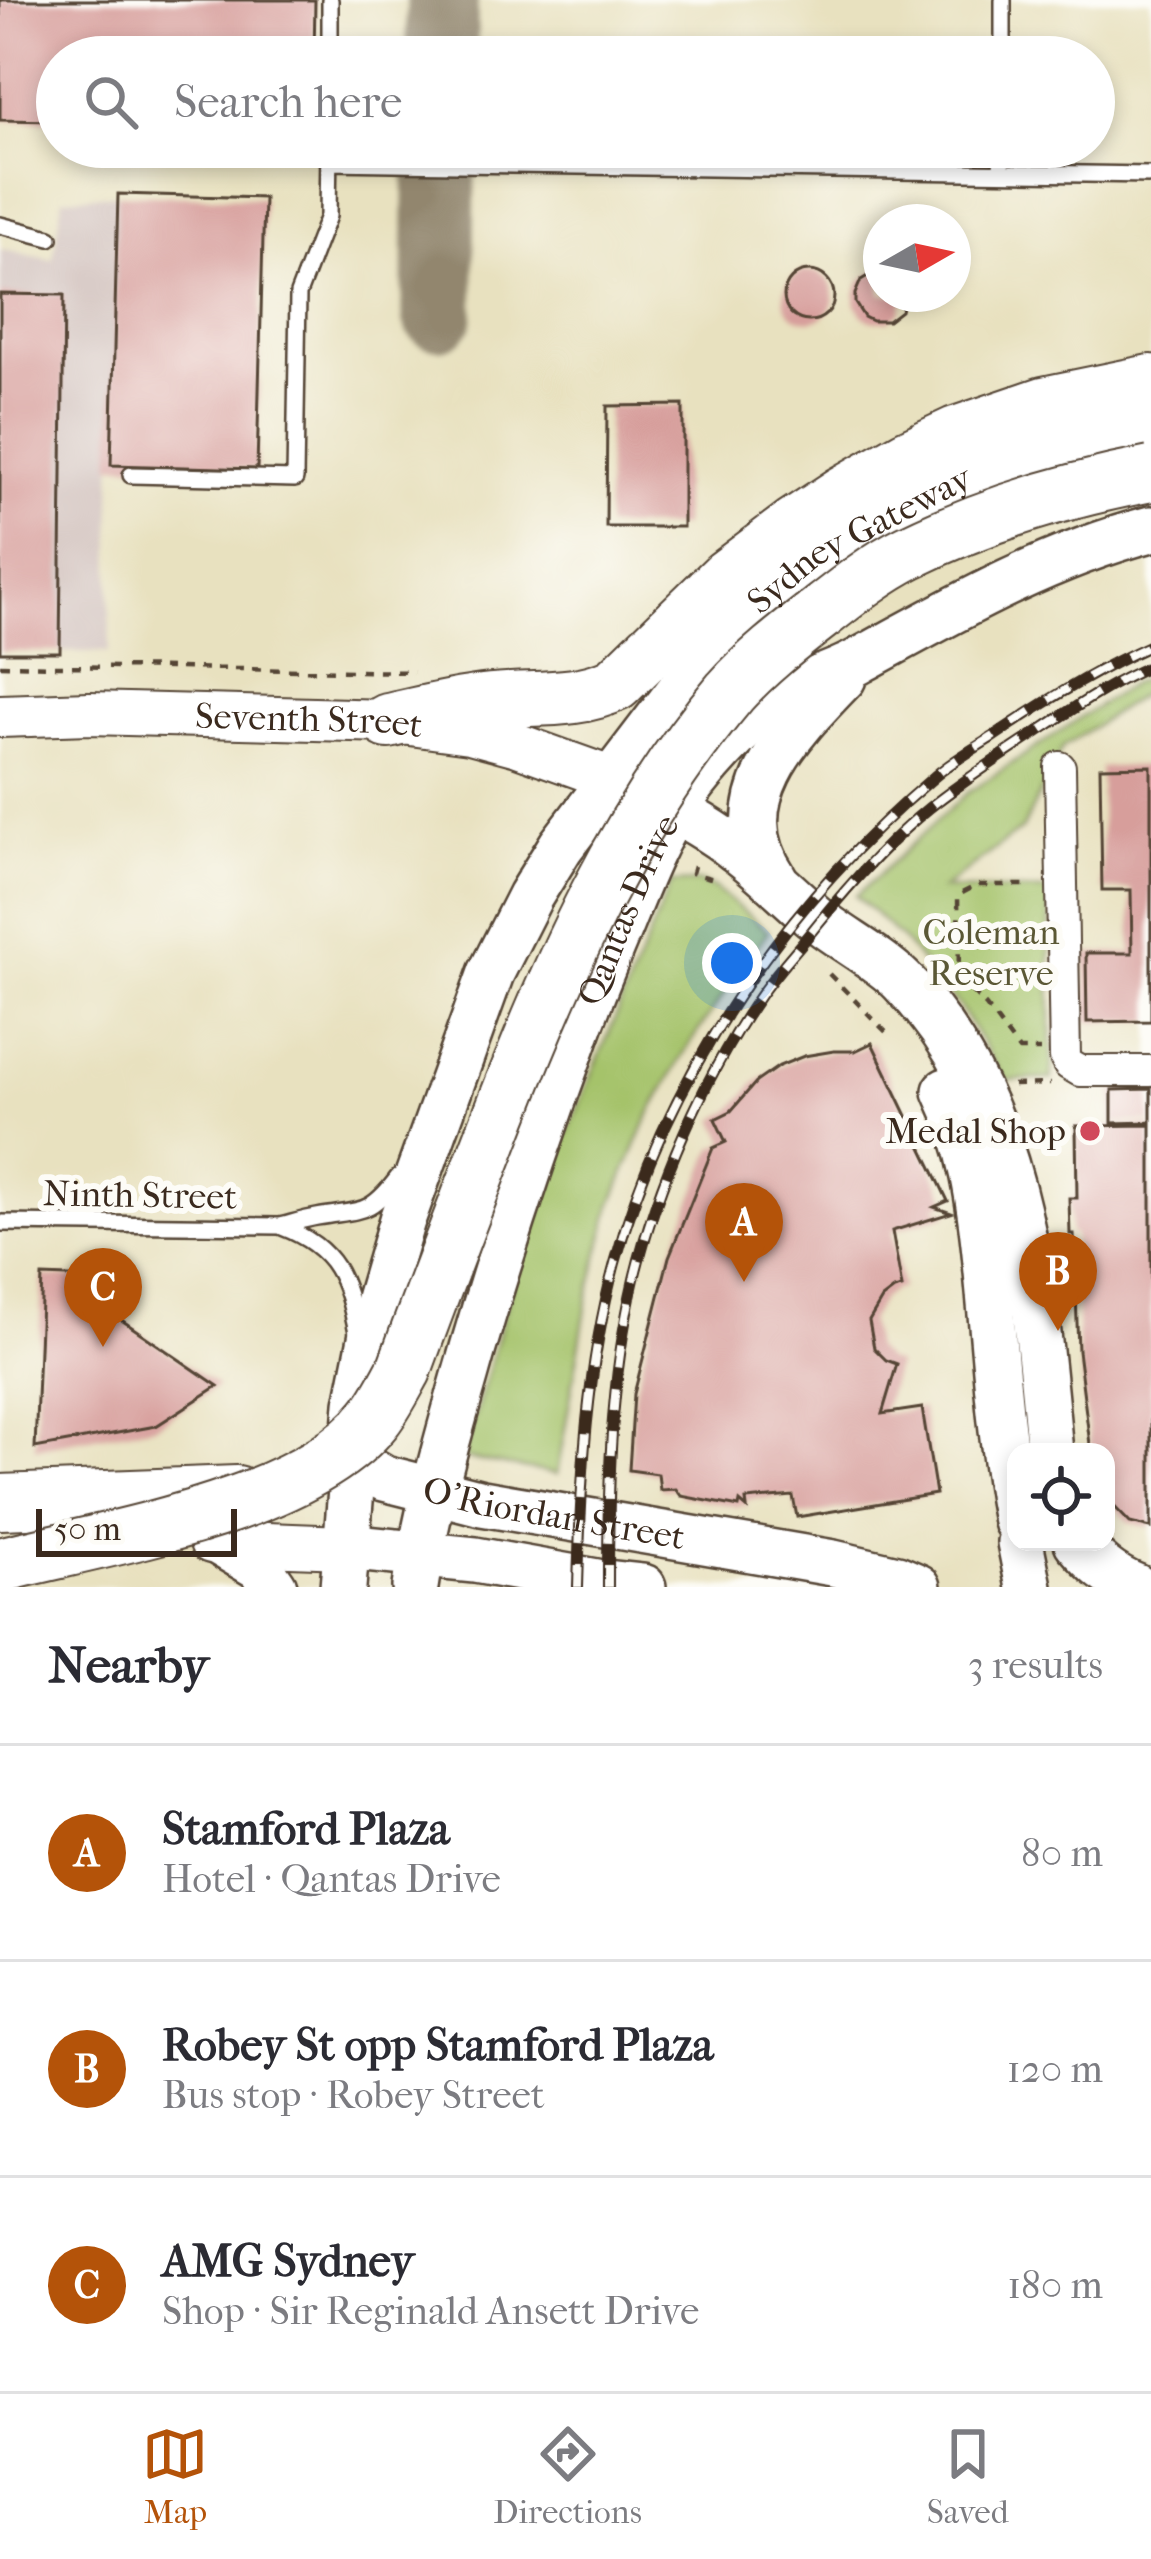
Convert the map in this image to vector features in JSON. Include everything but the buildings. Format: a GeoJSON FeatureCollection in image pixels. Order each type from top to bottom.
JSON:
{"type":"FeatureCollection","features":[{"type":"Feature","properties":{"kind":"highway"},"geometry":{"type":"LineString","coordinates":[[388,721],[484,701],[596,694],[616,684],[726,577],[795,524],[907,457],[956,434],[1044,404],[1151,382]]}},
{"type":"Feature","properties":{"kind":"highway"},"geometry":{"type":"LineString","coordinates":[[0,1565],[161,1527],[245,1499],[338,1453],[374,1419],[404,1370],[541,1012],[592,901],[646,804],[732,690],[812,619],[906,553],[1027,503],[1151,474]]}},
{"type":"Feature","properties":{"kind":"highway"},"geometry":{"type":"LineString","coordinates":[[0,1502],[238,1492],[286,1482]]}},
{"type":"Feature","properties":{"kind":"main road","name":"Sydney Gateway"},"geometry":{"type":"LineString","coordinates":[[622,765],[746,612],[813,555],[964,478],[1071,445],[1151,430]]}},
{"type":"Feature","properties":{"kind":"main road","name":"Qantas Drive"},"geometry":{"type":"LineString","coordinates":[[418,1570],[494,1280],[553,1098],[638,882],[675,810],[769,704],[796,688],[857,662],[1050,563],[1151,530]]}},
{"type":"Feature","properties":{"kind":"main road"},"geometry":{"type":"LineString","coordinates":[[778,884],[764,863],[755,830],[763,782],[796,727],[857,662]]}},
{"type":"Feature","properties":{"kind":"main road"},"geometry":{"type":"LineString","coordinates":[[622,765],[675,810],[736,849],[838,937],[899,978],[934,1019],[978,1095],[1000,1146],[1019,1212],[1041,1348],[1049,1443]]}},
{"type":"Feature","properties":{"kind":"main road","name":"Qantas Drive"},"geometry":{"type":"LineString","coordinates":[[344,1567],[365,1367],[402,1220],[509,934],[561,846],[622,765]]}},
{"type":"Feature","properties":{"kind":"main road"},"geometry":{"type":"LineString","coordinates":[[447,1096],[577,870],[601,841],[644,814],[675,810]]}},
{"type":"Feature","properties":{"kind":"main road"},"geometry":{"type":"LineString","coordinates":[[838,937],[921,1044],[956,1112],[994,1268],[999,1399],[1007,1456]]}},
{"type":"Feature","properties":{"kind":"main road","name":"O'Riordan Street"},"geometry":{"type":"LineString","coordinates":[[355,1436],[360,1456],[375,1474],[435,1492],[832,1563],[918,1587]]}},
{"type":"Feature","properties":{"kind":"main road"},"geometry":{"type":"LineString","coordinates":[[212,1542],[260,1567],[274,1587]]}},
{"type":"Feature","properties":{"kind":"main road"},"geometry":{"type":"LineString","coordinates":[[1022,1551],[1029,1587]]}},
{"type":"Feature","properties":{"kind":"main road"},"geometry":{"type":"LineString","coordinates":[[1085,1551],[1113,1577],[1136,1587]]}},
{"type":"Feature","properties":{"kind":"main road","name":"O'Riordan Street"},"geometry":{"type":"LineString","coordinates":[[344,1567],[418,1570],[475,1560],[643,1587]]}},
{"type":"Feature","properties":{"kind":"main road"},"geometry":{"type":"LineString","coordinates":[[550,1587],[597,1582]]}},
{"type":"Feature","properties":{"kind":"street"},"geometry":{"type":"LineString","coordinates":[[0,698],[90,713]]}},
{"type":"Feature","properties":{"kind":"street","name":"Seventh Street"},"geometry":{"type":"LineString","coordinates":[[0,716],[90,713],[388,721],[622,765]]}},
{"type":"Feature","properties":{"kind":"street"},"geometry":{"type":"LineString","coordinates":[[1060,767],[1069,1060],[1090,1071],[1151,1070]]}},
{"type":"Feature","properties":{"kind":"street"},"geometry":{"type":"LineString","coordinates":[[0,1542],[212,1542],[344,1567]]}},
{"type":"Feature","properties":{"kind":"street"},"geometry":{"type":"LineString","coordinates":[[0,1575],[78,1567],[212,1542]]}},
{"type":"Feature","properties":{"kind":"lane"},"geometry":{"type":"LineString","coordinates":[[330,0],[330,36]]}},
{"type":"Feature","properties":{"kind":"lane"},"geometry":{"type":"LineString","coordinates":[[1003,0],[1003,36]]}},
{"type":"Feature","properties":{"kind":"lane"},"geometry":{"type":"LineString","coordinates":[[130,475],[295,479],[298,293],[328,216],[328,168]]}},
{"type":"Feature","properties":{"kind":"lane"},"geometry":{"type":"LineString","coordinates":[[882,168],[1151,175]]}},
{"type":"Feature","properties":{"kind":"lane"},"geometry":{"type":"LineString","coordinates":[[0,225],[50,238]]}},
{"type":"Feature","properties":{"kind":"lane"},"geometry":{"type":"LineString","coordinates":[[0,728],[90,713]]}},
{"type":"Feature","properties":{"kind":"lane","name":"Ninth Street"},"geometry":{"type":"LineString","coordinates":[[0,1223],[280,1226],[357,1213],[369,1208],[396,1180],[447,1096]]}},
{"type":"Feature","properties":{"kind":"lane","name":"Ninth Street"},"geometry":{"type":"LineString","coordinates":[[280,1226],[313,1241],[335,1263],[350,1297],[365,1367]]}},
{"type":"Feature","properties":{"kind":"lane"},"geometry":{"type":"LineString","coordinates":[[1019,1304],[1041,1348]]}},
{"type":"Feature","properties":{"kind":"path"},"geometry":{"type":"LineString","coordinates":[[0,665],[422,672]]}},
{"type":"Feature","properties":{"kind":"path"},"geometry":{"type":"LineString","coordinates":[[959,979],[958,895],[978,885],[1062,885]]}},
{"type":"Feature","properties":{"kind":"path"},"geometry":{"type":"LineString","coordinates":[[942,969],[986,1006],[1019,1050],[1069,1060],[1059,1084],[996,1086]]}},
{"type":"Feature","properties":{"kind":"shaded area"},"geometry":{"type":"Polygon","coordinates":[[[118,194],[109,652],[0,652],[0,249],[53,260],[63,198],[118,194]]]}},
{"type":"Feature","properties":{"kind":"green space","name":"Coleman Reserve"},"geometry":{"type":"Polygon","coordinates":[[[1151,677],[1151,688],[1062,748],[1023,828],[942,889],[1049,891],[1052,1079],[1005,1080],[959,1006],[900,937],[856,896],[966,794],[1134,682],[1151,677]]]}},
{"type":"Feature","properties":{"kind":"green space"},"geometry":{"type":"Polygon","coordinates":[[[700,882],[768,931],[688,1046],[648,1118],[611,1206],[588,1297],[557,1474],[463,1458],[528,1228],[671,883],[700,882]]]}},
{"type":"Feature","properties":{"kind":"taxiway"},"geometry":{"type":"LineString","coordinates":[[442,0],[442,36]]}},
{"type":"Feature","properties":{"kind":"taxiway"},"geometry":{"type":"LineString","coordinates":[[438,314],[440,168]]}},
{"type":"Feature","properties":{"kind":"railway"},"geometry":{"type":"LineString","coordinates":[[578,1587],[587,1424],[605,1303],[637,1193],[699,1060],[781,936],[880,826],[956,760],[1070,687],[1151,645]]}},
{"type":"Feature","properties":{"kind":"railway"},"geometry":{"type":"LineString","coordinates":[[608,1587],[615,1394],[634,1279],[655,1206],[684,1133],[738,1028],[829,910],[913,821],[1062,716],[1151,666]]}},
{"type":"Feature","properties":{"kind":"place","name":"Medal Shop"},"geometry":{"type":"Point","coordinates":[1090,1131]}},
{"type":"Feature","properties":{"kind":"place","name":"Stamford Plaza"},"geometry":{"type":"Point","coordinates":[744,1282]}},
{"type":"Feature","properties":{"kind":"place","name":"Robey St opp Stamford Plaza"},"geometry":{"type":"Point","coordinates":[1058,1331]}},
{"type":"Feature","properties":{"kind":"place","name":"AMG Sydney"},"geometry":{"type":"Point","coordinates":[103,1347]}}]}
